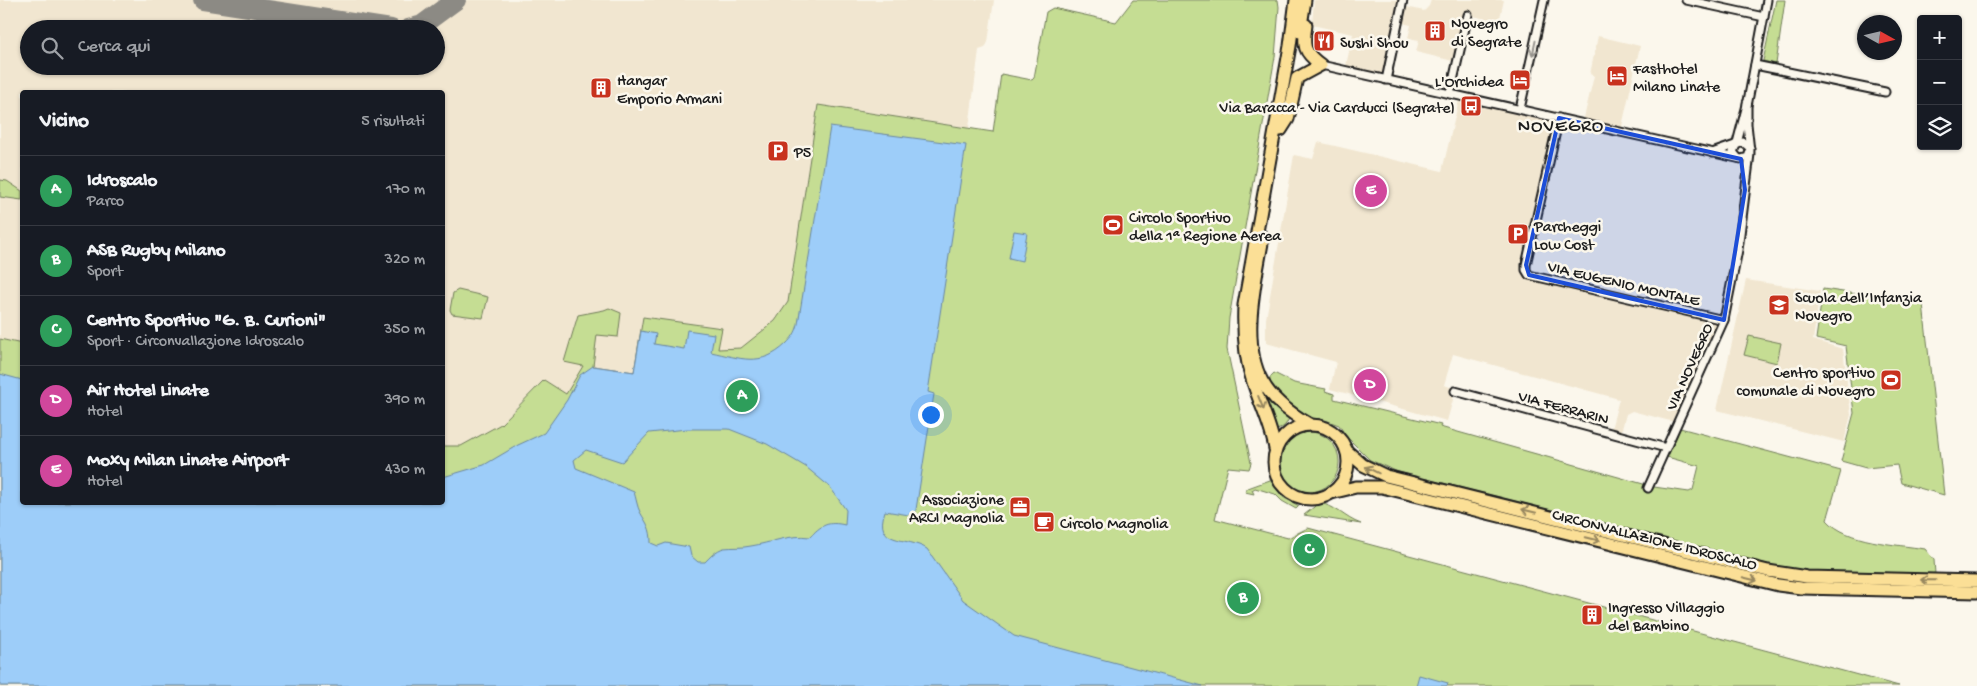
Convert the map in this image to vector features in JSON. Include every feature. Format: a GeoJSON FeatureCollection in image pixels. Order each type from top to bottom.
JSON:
{"type":"FeatureCollection","features":[{"type":"Feature","properties":{"kind":"main road"},"geometry":{"type":"LineString","coordinates":[[1276,449],[1271,429],[1252,381],[1243,325],[1244,306],[1290,46],[1296,0]]}},
{"type":"Feature","properties":{"kind":"main road"},"geometry":{"type":"LineString","coordinates":[[1307,0],[1281,130],[1254,287],[1251,323],[1252,343],[1257,370],[1262,381],[1281,405],[1309,424]]}},
{"type":"Feature","properties":{"kind":"main road"},"geometry":{"type":"LineString","coordinates":[[1281,130],[1288,119],[1298,77],[1320,65],[1305,49],[1307,0]]}},
{"type":"Feature","properties":{"kind":"main road"},"geometry":{"type":"LineString","coordinates":[[1309,424],[1323,426],[1335,433],[1346,450],[1348,467],[1342,483],[1331,494],[1313,499],[1296,496],[1283,487],[1273,464],[1279,442],[1288,432],[1309,424]]}},
{"type":"Feature","properties":{"kind":"main road","name":"CIRCONVALLAZIONE IDROSCALO"},"geometry":{"type":"LineString","coordinates":[[1346,450],[1363,465],[1386,476],[1768,571],[1806,576],[1977,582]]}},
{"type":"Feature","properties":{"kind":"main road","name":"CIRCONVALLAZIONE IDROSCALO"},"geometry":{"type":"LineString","coordinates":[[1331,494],[1356,487],[1382,487],[1778,585],[1810,588],[1977,592]]}},
{"type":"Feature","properties":{"kind":"street"},"geometry":{"type":"LineString","coordinates":[[1386,80],[1403,0]]}},
{"type":"Feature","properties":{"kind":"street"},"geometry":{"type":"LineString","coordinates":[[1520,109],[1544,0]]}},
{"type":"Feature","properties":{"kind":"street"},"geometry":{"type":"LineString","coordinates":[[1686,0],[1764,17]]}},
{"type":"Feature","properties":{"kind":"street","name":"VIA NOVEGRO"},"geometry":{"type":"LineString","coordinates":[[1736,144],[1747,103],[1767,0]]}},
{"type":"Feature","properties":{"kind":"street"},"geometry":{"type":"LineString","coordinates":[[1450,94],[1468,14]]}},
{"type":"Feature","properties":{"kind":"street"},"geometry":{"type":"LineString","coordinates":[[1320,65],[1520,109],[1712,153],[1739,159],[1747,157],[1750,150],[1745,143],[1736,144],[1712,153]]}},
{"type":"Feature","properties":{"kind":"street"},"geometry":{"type":"LineString","coordinates":[[1755,65],[1886,92]]}},
{"type":"Feature","properties":{"kind":"street","name":"VIA NOVEGRO"},"geometry":{"type":"LineString","coordinates":[[1648,488],[1724,320],[1738,250],[1750,150],[1747,103]]}},
{"type":"Feature","properties":{"kind":"street","name":"VIA EUGENIO MONTALE"},"geometry":{"type":"LineString","coordinates":[[1559,118],[1526,265],[1526,270],[1529,274],[1724,320]]}},
{"type":"Feature","properties":{"kind":"street"},"geometry":{"type":"LineString","coordinates":[[1736,144],[1733,152],[1739,159]]}},
{"type":"Feature","properties":{"kind":"street","name":"VIA NOVEGRO"},"geometry":{"type":"LineString","coordinates":[[1739,159],[1744,169],[1745,190]]}},
{"type":"Feature","properties":{"kind":"street","name":"VIA FERRARIN"},"geometry":{"type":"LineString","coordinates":[[1455,391],[1666,448]]}},
{"type":"Feature","properties":{"kind":"highlighted area"},"geometry":{"type":"Polygon","coordinates":[[[1559,118],[1741,159],[1745,190],[1724,320],[1529,275],[1526,265],[1559,118]]]}},
{"type":"Feature","properties":{"kind":"shaded area"},"geometry":{"type":"Polygon","coordinates":[[[0,0],[994,0],[988,42],[985,48],[979,50],[969,128],[818,105],[788,302],[775,321],[740,348],[718,349],[722,328],[643,317],[635,372],[593,366],[565,395],[544,380],[501,424],[461,446],[445,446],[445,90],[20,90],[20,344],[0,339],[0,0]]]}},
{"type":"Feature","properties":{"kind":"shaded area"},"geometry":{"type":"Polygon","coordinates":[[[1314,0],[1403,0],[1402,6],[1424,11],[1429,6],[1431,0],[1504,0],[1499,22],[1469,15],[1457,62],[1416,52],[1419,40],[1408,38],[1411,25],[1398,22],[1386,80],[1345,70],[1353,34],[1312,25],[1314,0]]]}},
{"type":"Feature","properties":{"kind":"shaded area"},"geometry":{"type":"Polygon","coordinates":[[[1598,36],[1640,46],[1621,131],[1583,122],[1594,76],[1590,74],[1598,36]]]}},
{"type":"Feature","properties":{"kind":"shaded area"},"geometry":{"type":"Polygon","coordinates":[[[1460,96],[1559,118],[1526,265],[1529,274],[1724,320],[1678,423],[1632,411],[1626,414],[1620,436],[1610,433],[1619,399],[1453,354],[1444,385],[1456,389],[1447,421],[1330,389],[1336,362],[1266,343],[1266,319],[1294,155],[1313,159],[1318,142],[1442,171],[1460,96]]]}},
{"type":"Feature","properties":{"kind":"shaded area"},"geometry":{"type":"Polygon","coordinates":[[[1746,280],[1820,291],[1813,340],[1843,349],[1851,415],[1844,442],[1717,410],[1746,280]]]}},
{"type":"Feature","properties":{"kind":"green space"},"geometry":{"type":"Polygon","coordinates":[[[1133,0],[1278,0],[1275,57],[1229,318],[1227,349],[1251,463],[1249,469],[1228,467],[1215,519],[1288,538],[1308,528],[1899,686],[0,686],[0,339],[20,344],[20,505],[445,505],[445,446],[461,446],[501,424],[544,380],[566,394],[583,366],[564,362],[578,315],[609,308],[621,313],[618,337],[597,335],[593,366],[634,372],[643,317],[722,328],[718,349],[741,348],[775,321],[788,302],[818,105],[993,132],[1001,74],[1032,80],[1034,78],[1046,12],[1053,8],[1116,22],[1133,0]]]}},
{"type":"Feature","properties":{"kind":"green space"},"geometry":{"type":"Polygon","coordinates":[[[1776,0],[1785,0],[1776,64],[1763,61],[1776,0]]]}},
{"type":"Feature","properties":{"kind":"green space"},"geometry":{"type":"Polygon","coordinates":[[[0,180],[7,181],[20,190],[20,200],[0,197],[0,180]]]}},
{"type":"Feature","properties":{"kind":"green space","name":"Centro sportivo comunale di Novegro"},"geometry":{"type":"Polygon","coordinates":[[[1823,289],[1923,304],[1944,495],[1901,483],[1897,465],[1866,468],[1841,461],[1854,413],[1846,346],[1816,339],[1823,289]]]}},
{"type":"Feature","properties":{"kind":"green space"},"geometry":{"type":"Polygon","coordinates":[[[458,290],[488,297],[483,318],[452,314],[450,310],[453,293],[458,290]]]}},
{"type":"Feature","properties":{"kind":"green space"},"geometry":{"type":"Polygon","coordinates":[[[1749,336],[1781,343],[1777,363],[1744,355],[1749,336]]]}},
{"type":"Feature","properties":{"kind":"green space"},"geometry":{"type":"Polygon","coordinates":[[[1274,373],[1294,383],[1326,389],[1325,391],[1334,394],[1334,399],[1441,425],[1440,427],[1654,487],[1689,492],[1693,490],[1699,466],[1667,457],[1680,428],[1841,471],[1827,520],[1836,528],[1859,538],[1925,549],[1934,560],[1935,574],[1809,571],[1771,565],[1398,472],[1370,460],[1346,436],[1339,425],[1325,420],[1299,416],[1270,384],[1270,377],[1274,373]]]}},
{"type":"Feature","properties":{"kind":"green space"},"geometry":{"type":"Polygon","coordinates":[[[1260,384],[1279,410],[1289,418],[1285,426],[1277,430],[1261,393],[1260,384]]]}},
{"type":"Feature","properties":{"kind":"green space"},"geometry":{"type":"Polygon","coordinates":[[[1309,432],[1326,437],[1334,445],[1339,462],[1334,479],[1326,487],[1309,492],[1292,487],[1284,479],[1279,462],[1284,445],[1292,437],[1309,432]]]}},
{"type":"Feature","properties":{"kind":"green space"},"geometry":{"type":"Polygon","coordinates":[[[1270,480],[1283,497],[1299,506],[1296,509],[1282,501],[1275,494],[1255,488],[1252,490],[1254,494],[1245,492],[1248,488],[1270,480]]]}},
{"type":"Feature","properties":{"kind":"green space"},"geometry":{"type":"Polygon","coordinates":[[[1319,503],[1331,507],[1361,524],[1304,515],[1319,503]]]}},
{"type":"Feature","properties":{"kind":"water"},"geometry":{"type":"Polygon","coordinates":[[[830,127],[966,145],[928,392],[934,394],[915,516],[885,511],[884,530],[894,538],[927,549],[963,600],[1014,636],[1203,686],[0,686],[0,374],[20,379],[20,505],[445,505],[445,476],[484,465],[518,445],[544,433],[567,400],[580,375],[593,366],[634,372],[641,331],[656,334],[654,344],[684,349],[687,330],[714,334],[711,352],[741,358],[759,359],[777,351],[786,344],[796,330],[830,127]],[[687,429],[649,433],[622,462],[586,450],[574,460],[576,468],[634,492],[639,510],[647,523],[651,543],[658,546],[666,543],[689,547],[691,556],[698,562],[705,562],[716,552],[724,548],[748,547],[780,539],[802,536],[810,537],[825,525],[845,525],[846,510],[830,487],[806,467],[767,444],[729,429],[687,429]]]}},
{"type":"Feature","properties":{"kind":"water"},"geometry":{"type":"Polygon","coordinates":[[[1014,231],[1027,233],[1022,261],[1009,258],[1014,231]]]}},
{"type":"Feature","properties":{"kind":"water"},"geometry":{"type":"Polygon","coordinates":[[[1419,675],[1448,683],[1447,686],[1416,686],[1419,675]]]}},
{"type":"Feature","properties":{"kind":"taxiway"},"geometry":{"type":"LineString","coordinates":[[203,0],[333,20]]}},
{"type":"Feature","properties":{"kind":"taxiway"},"geometry":{"type":"LineString","coordinates":[[429,20],[456,0]]}},
{"type":"Feature","properties":{"kind":"place","name":"Novegro di Segrate"},"geometry":{"type":"Point","coordinates":[1435,31]}},
{"type":"Feature","properties":{"kind":"place","name":"Sushi Shou"},"geometry":{"type":"Point","coordinates":[1324,41]}},
{"type":"Feature","properties":{"kind":"place","name":"Fasthotel Milano Linate"},"geometry":{"type":"Point","coordinates":[1617,76]}},
{"type":"Feature","properties":{"kind":"place","name":"L'Orchidea"},"geometry":{"type":"Point","coordinates":[1520,80]}},
{"type":"Feature","properties":{"kind":"place","name":"Hangar Emporio Armani"},"geometry":{"type":"Point","coordinates":[601,88]}},
{"type":"Feature","properties":{"kind":"place","name":"Via Baracca - Via Carducci (Segrate)"},"geometry":{"type":"Point","coordinates":[1471,106]}},
{"type":"Feature","properties":{"kind":"place","name":"P5"},"geometry":{"type":"Point","coordinates":[778,151]}},
{"type":"Feature","properties":{"kind":"place","name":"Moxy Milan Linate Airport"},"geometry":{"type":"Point","coordinates":[1371,191]}},
{"type":"Feature","properties":{"kind":"place","name":"Circolo Sportivo della 1ª Regione Aerea"},"geometry":{"type":"Point","coordinates":[1113,225]}},
{"type":"Feature","properties":{"kind":"place","name":"Parcheggi Low Cost"},"geometry":{"type":"Point","coordinates":[1518,234]}},
{"type":"Feature","properties":{"kind":"place","name":"Scuola dell’Infanzia Novegro"},"geometry":{"type":"Point","coordinates":[1779,305]}},
{"type":"Feature","properties":{"kind":"place","name":"Centro sportivo comunale di Novegro"},"geometry":{"type":"Point","coordinates":[1891,380]}},
{"type":"Feature","properties":{"kind":"place","name":"Air Hotel Linate"},"geometry":{"type":"Point","coordinates":[1370,385]}},
{"type":"Feature","properties":{"kind":"place","name":"Idroscalo"},"geometry":{"type":"Point","coordinates":[742,396]}},
{"type":"Feature","properties":{"kind":"place","name":"Associazione ARCI Magnolia"},"geometry":{"type":"Point","coordinates":[1020,507]}},
{"type":"Feature","properties":{"kind":"place","name":"Circolo Magnolia"},"geometry":{"type":"Point","coordinates":[1044,522]}},
{"type":"Feature","properties":{"kind":"place","name":"Centro Sportivo \"G. B. Curioni\""},"geometry":{"type":"Point","coordinates":[1309,550]}},
{"type":"Feature","properties":{"kind":"place","name":"ASB Rugby Milano"},"geometry":{"type":"Point","coordinates":[1243,598]}},
{"type":"Feature","properties":{"kind":"place","name":"Ingresso Villaggio del Bambino"},"geometry":{"type":"Point","coordinates":[1592,615]}},
{"type":"Feature","properties":{"kind":"district","name":"NOVEGRO"},"geometry":{"type":"Point","coordinates":[1561,124]}}]}
